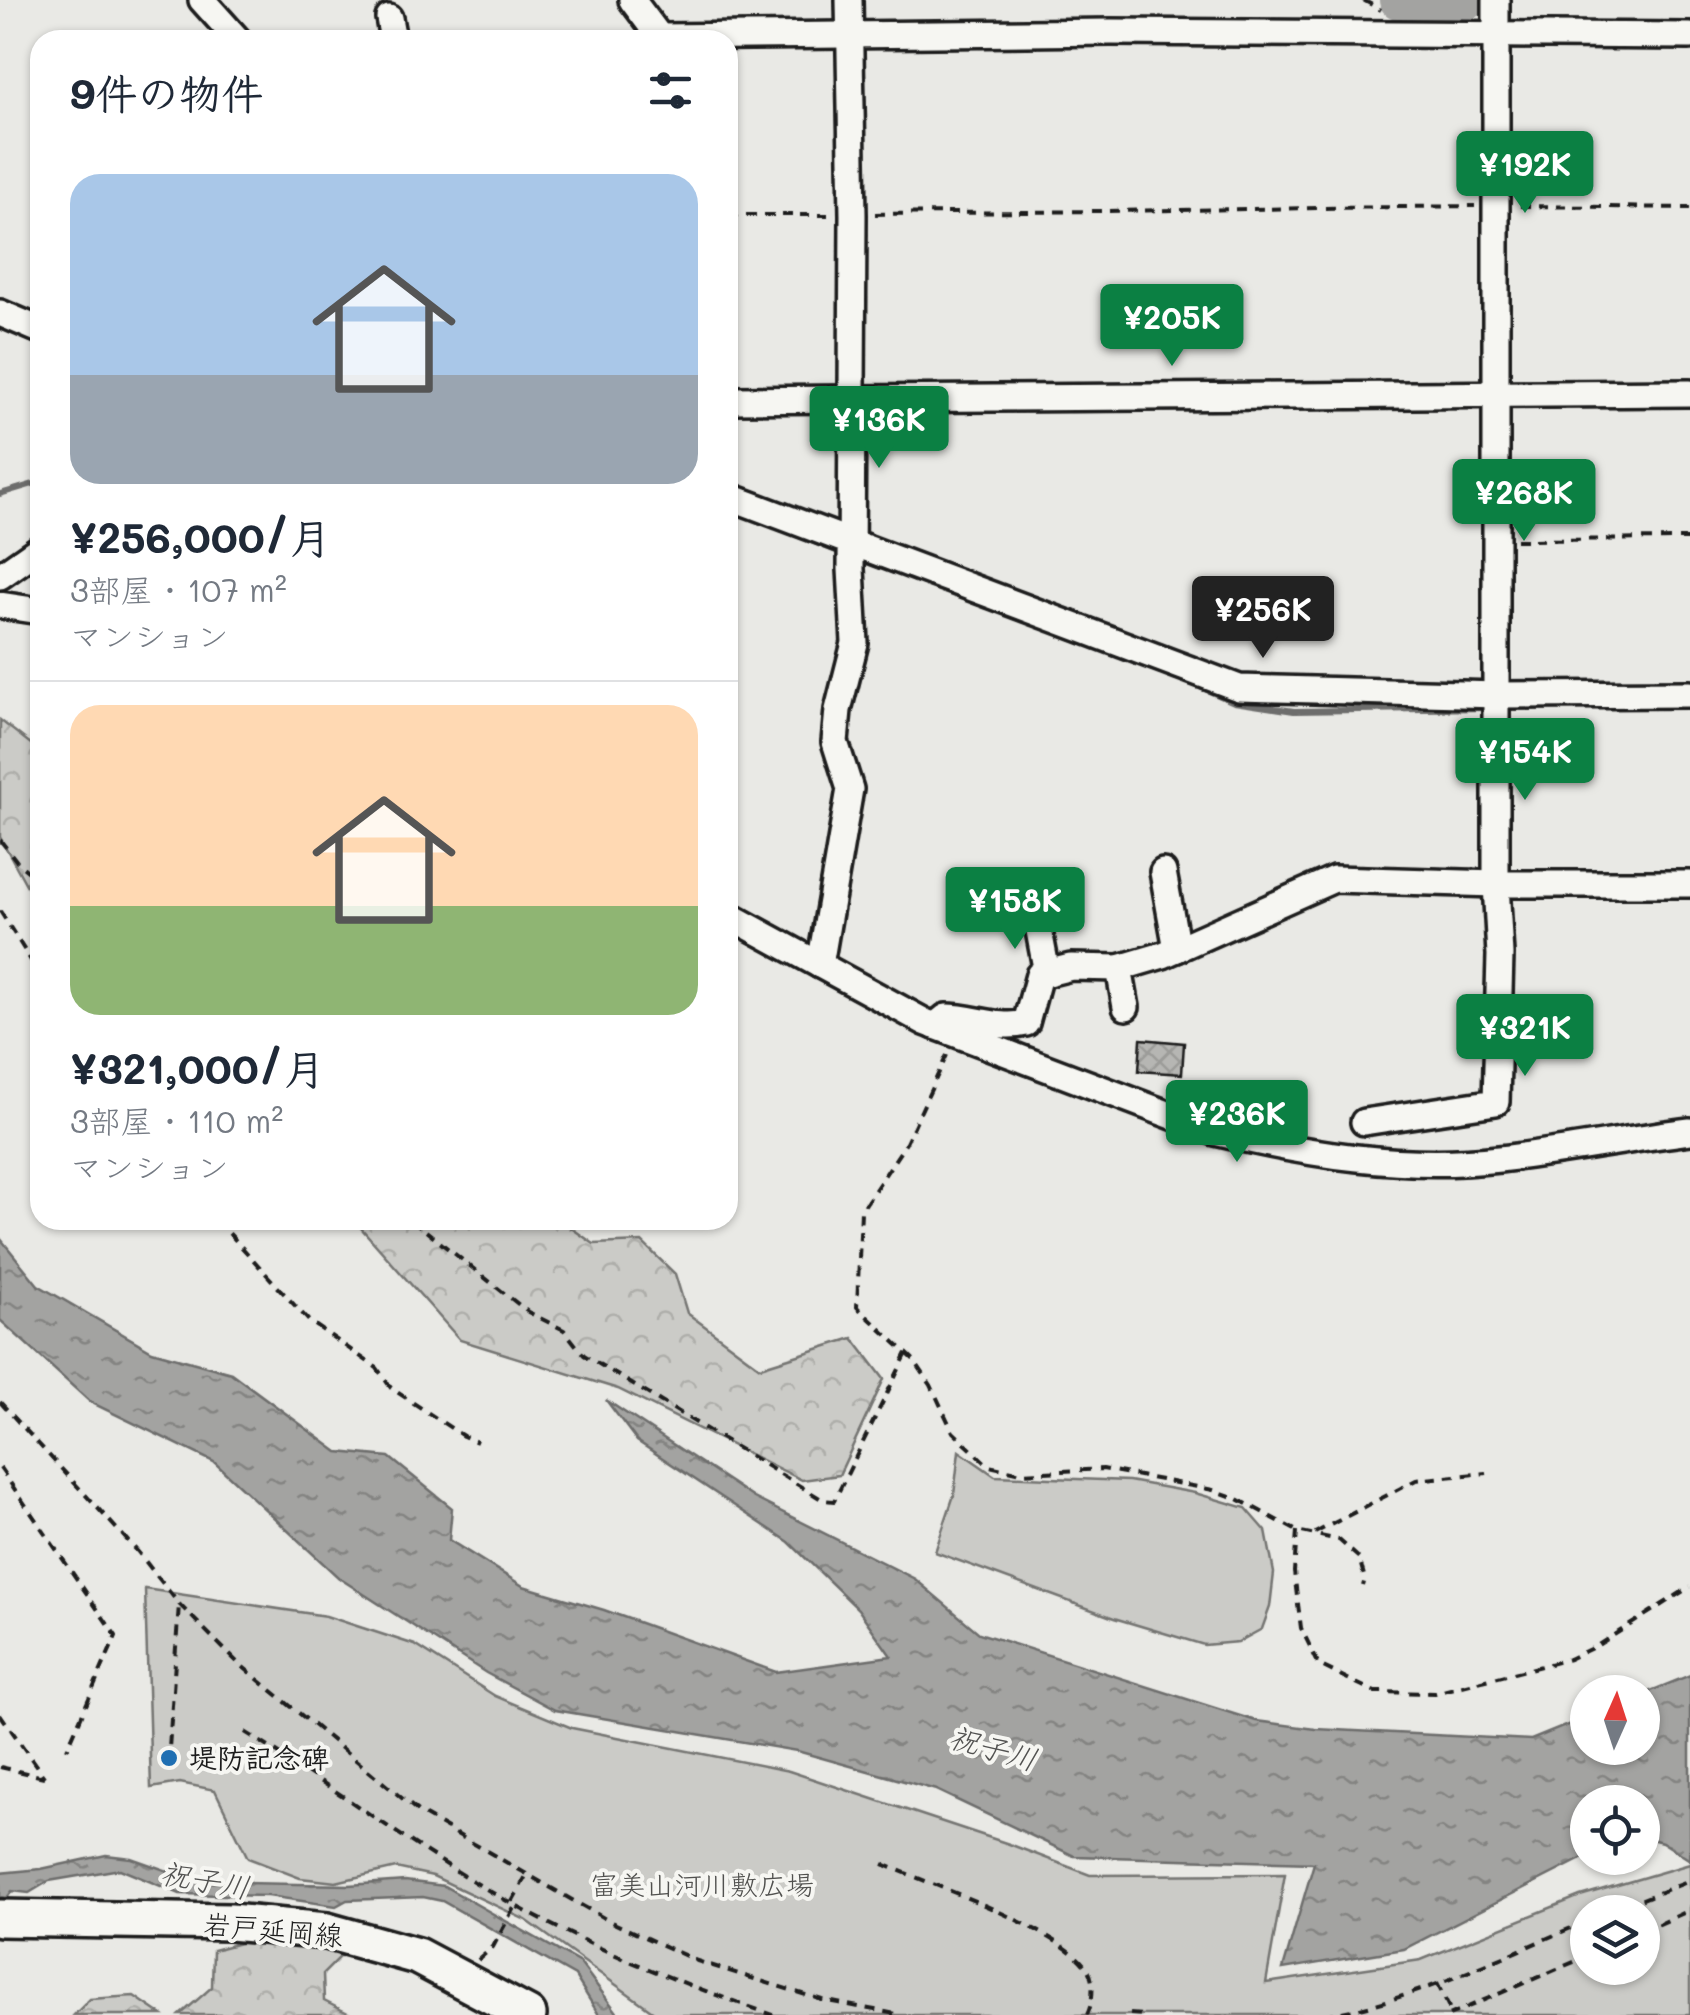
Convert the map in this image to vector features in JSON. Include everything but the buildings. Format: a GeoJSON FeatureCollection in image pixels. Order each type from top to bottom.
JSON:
{"type":"FeatureCollection","features":[{"type":"Feature","properties":{"kind":"main road","name":"岩戸延岡線"},"geometry":{"type":"LineString","coordinates":[[0,1918],[230,1922],[327,1931],[416,1956],[517,2013]]}},
{"type":"Feature","properties":{"kind":"street"},"geometry":{"type":"LineString","coordinates":[[202,0],[229,30]]}},
{"type":"Feature","properties":{"kind":"street"},"geometry":{"type":"LineString","coordinates":[[632,0],[655,30]]}},
{"type":"Feature","properties":{"kind":"street"},"geometry":{"type":"LineString","coordinates":[[820,965],[850,788],[835,742],[838,710],[855,643],[849,0]]}},
{"type":"Feature","properties":{"kind":"street"},"geometry":{"type":"LineString","coordinates":[[738,37],[1130,32],[1496,17],[1690,36]]}},
{"type":"Feature","properties":{"kind":"street"},"geometry":{"type":"LineString","coordinates":[[1364,1122],[1496,1102],[1500,956],[1496,884],[1496,17]]}},
{"type":"Feature","properties":{"kind":"street"},"geometry":{"type":"LineString","coordinates":[[0,312],[30,326]]}},
{"type":"Feature","properties":{"kind":"street"},"geometry":{"type":"LineString","coordinates":[[738,400],[1690,393]]}},
{"type":"Feature","properties":{"kind":"street"},"geometry":{"type":"LineString","coordinates":[[738,500],[1239,688],[1498,695],[1690,694]]}},
{"type":"Feature","properties":{"kind":"street"},"geometry":{"type":"LineString","coordinates":[[0,576],[30,555]]}},
{"type":"Feature","properties":{"kind":"street"},"geometry":{"type":"LineString","coordinates":[[0,606],[30,610]]}},
{"type":"Feature","properties":{"kind":"street"},"geometry":{"type":"LineString","coordinates":[[1164,872],[1177,948]]}},
{"type":"Feature","properties":{"kind":"street"},"geometry":{"type":"LineString","coordinates":[[946,1029],[946,1016],[1006,1028],[1026,1023],[1040,975],[1072,968],[1119,968],[1177,948],[1334,879],[1690,884]]}},
{"type":"Feature","properties":{"kind":"street"},"geometry":{"type":"LineString","coordinates":[[738,920],[946,1029],[1215,1132],[1302,1151],[1412,1162],[1499,1159],[1690,1131]]}},
{"type":"Feature","properties":{"kind":"street"},"geometry":{"type":"LineString","coordinates":[[1037,920],[1047,973]]}},
{"type":"Feature","properties":{"kind":"street"},"geometry":{"type":"LineString","coordinates":[[1119,968],[1126,1007]]}},
{"type":"Feature","properties":{"kind":"path"},"geometry":{"type":"LineString","coordinates":[[738,215],[1498,206],[1690,208]]}},
{"type":"Feature","properties":{"kind":"path"},"geometry":{"type":"LineString","coordinates":[[1497,540],[1690,539]]}},
{"type":"Feature","properties":{"kind":"path"},"geometry":{"type":"LineString","coordinates":[[0,840],[30,872]]}},
{"type":"Feature","properties":{"kind":"path"},"geometry":{"type":"LineString","coordinates":[[0,911],[30,959]]}},
{"type":"Feature","properties":{"kind":"path"},"geometry":{"type":"LineString","coordinates":[[946,1029],[906,1143],[861,1211],[857,1307],[906,1353],[931,1385],[953,1432],[990,1466],[1022,1473],[1103,1468],[1214,1490],[1297,1531],[1340,1540],[1360,1558],[1363,1586]]}},
{"type":"Feature","properties":{"kind":"path"},"geometry":{"type":"LineString","coordinates":[[227,1230],[308,1321],[377,1368],[390,1388],[462,1436],[478,1442]]}},
{"type":"Feature","properties":{"kind":"path"},"geometry":{"type":"LineString","coordinates":[[425,1230],[528,1312],[564,1330],[584,1355],[823,1500],[834,1501],[838,1494],[906,1353]]}},
{"type":"Feature","properties":{"kind":"path"},"geometry":{"type":"LineString","coordinates":[[0,1402],[138,1552],[178,1604],[303,1720],[420,1814],[609,1921],[697,1961],[822,2000],[901,2015]]}},
{"type":"Feature","properties":{"kind":"path"},"geometry":{"type":"LineString","coordinates":[[0,1415],[12,1416]]}},
{"type":"Feature","properties":{"kind":"path"},"geometry":{"type":"LineString","coordinates":[[0,1468],[116,1636],[67,1749]]}},
{"type":"Feature","properties":{"kind":"path"},"geometry":{"type":"LineString","coordinates":[[1315,1533],[1416,1480],[1487,1473]]}},
{"type":"Feature","properties":{"kind":"path"},"geometry":{"type":"LineString","coordinates":[[1297,1531],[1294,1572],[1300,1628],[1319,1665],[1375,1692],[1436,1693],[1569,1659],[1690,1588]]}},
{"type":"Feature","properties":{"kind":"path"},"geometry":{"type":"LineString","coordinates":[[168,1763],[178,1604]]}},
{"type":"Feature","properties":{"kind":"path"},"geometry":{"type":"LineString","coordinates":[[0,1714],[44,1777],[0,1768]]}},
{"type":"Feature","properties":{"kind":"path"},"geometry":{"type":"LineString","coordinates":[[245,1732],[374,1820],[552,1925],[676,1982],[773,2015]]}},
{"type":"Feature","properties":{"kind":"path"},"geometry":{"type":"LineString","coordinates":[[883,1864],[1047,1934],[1075,1954],[1090,1972],[1092,1981],[1088,2015]]}},
{"type":"Feature","properties":{"kind":"path"},"geometry":{"type":"LineString","coordinates":[[479,1958],[493,1947],[510,1918],[526,1876]]}},
{"type":"Feature","properties":{"kind":"path"},"geometry":{"type":"LineString","coordinates":[[1653,1895],[1690,1881]]}},
{"type":"Feature","properties":{"kind":"path"},"geometry":{"type":"LineString","coordinates":[[1660,1924],[1690,1910]]}},
{"type":"Feature","properties":{"kind":"path"},"geometry":{"type":"LineString","coordinates":[[1324,2015],[1364,2009],[1437,1984],[1570,1929]]}},
{"type":"Feature","properties":{"kind":"path"},"geometry":{"type":"LineString","coordinates":[[1437,1984],[1450,2014],[1570,1964]]}},
{"type":"Feature","properties":{"kind":"path"},"geometry":{"type":"LineString","coordinates":[[1130,2014],[1144,2015]]}},
{"type":"Feature","properties":{"kind":"green space"},"geometry":{"type":"Polygon","coordinates":[[[0,720],[30,743],[30,892],[0,837],[0,720]]]}},
{"type":"Feature","properties":{"kind":"green space"},"geometry":{"type":"Polygon","coordinates":[[[363,1230],[574,1230],[594,1244],[642,1242],[675,1274],[687,1313],[760,1367],[853,1338],[884,1379],[839,1475],[802,1480],[618,1389],[460,1340],[363,1230]]]}},
{"type":"Feature","properties":{"kind":"green space"},"geometry":{"type":"Polygon","coordinates":[[[959,1451],[995,1476],[1129,1481],[1195,1493],[1246,1508],[1266,1531],[1274,1573],[1270,1607],[1262,1629],[1238,1642],[1204,1645],[1114,1618],[935,1552],[954,1495],[959,1451]]]}},
{"type":"Feature","properties":{"kind":"green space","name":"富美山河川敷広場"},"geometry":{"type":"Polygon","coordinates":[[[145,1589],[326,1616],[415,1645],[495,1696],[572,1728],[789,1771],[1090,1875],[1285,1874],[1266,1983],[1421,1960],[1570,1900],[1570,1985],[1660,1985],[1660,1895],[1583,1895],[1690,1864],[1690,2015],[658,2015],[526,1920],[433,1876],[396,1868],[336,1882],[300,1878],[248,1858],[215,1790],[180,1783],[151,1788],[145,1589]]]}},
{"type":"Feature","properties":{"kind":"green space"},"geometry":{"type":"Polygon","coordinates":[[[251,1940],[348,1949],[323,1974],[324,2001],[352,2015],[180,2015],[212,1987],[213,1950],[251,1940]]]}},
{"type":"Feature","properties":{"kind":"green space"},"geometry":{"type":"Polygon","coordinates":[[[134,1996],[162,2015],[74,2015],[90,1999],[134,1996]]]}},
{"type":"Feature","properties":{"kind":"water","name":"祝子川"},"geometry":{"type":"Polygon","coordinates":[[[0,1238],[38,1285],[152,1351],[231,1373],[338,1452],[389,1457],[452,1508],[449,1540],[523,1586],[604,1610],[776,1672],[891,1656],[858,1609],[789,1542],[637,1441],[606,1400],[754,1498],[915,1579],[979,1633],[1256,1721],[1316,1729],[1531,1740],[1570,1724],[1570,1765],[1660,1765],[1660,1687],[1690,1675],[1690,1860],[1660,1841],[1660,1785],[1570,1785],[1570,1865],[1404,1949],[1283,1969],[1314,1863],[1074,1856],[936,1790],[797,1751],[555,1710],[486,1673],[339,1578],[214,1462],[90,1402],[0,1320],[0,1238]]]}},
{"type":"Feature","properties":{"kind":"water"},"geometry":{"type":"Polygon","coordinates":[[[106,1855],[131,1858],[199,1882],[349,1885],[405,1881],[444,1886],[580,1963],[619,2015],[599,2015],[575,1976],[442,1901],[423,1897],[347,1900],[336,1906],[268,1896],[180,1894],[120,1869],[49,1881],[29,1893],[12,1891],[7,1898],[0,1897],[0,1873],[106,1855]]]}},
{"type":"Feature","properties":{"kind":"waterway"},"geometry":{"type":"LineString","coordinates":[[1398,0],[1451,5],[1468,0]]}},
{"type":"Feature","properties":{"kind":"waterway"},"geometry":{"type":"LineString","coordinates":[[0,494],[30,485]]}},
{"type":"Feature","properties":{"kind":"waterway"},"geometry":{"type":"LineString","coordinates":[[784,530],[836,551]]}},
{"type":"Feature","properties":{"kind":"waterway"},"geometry":{"type":"LineString","coordinates":[[1191,683],[1234,702],[1294,711],[1489,708]]}},
{"type":"Feature","properties":{"kind":"place","name":"堤防記念碑"},"geometry":{"type":"Point","coordinates":[169,1758]}}]}
